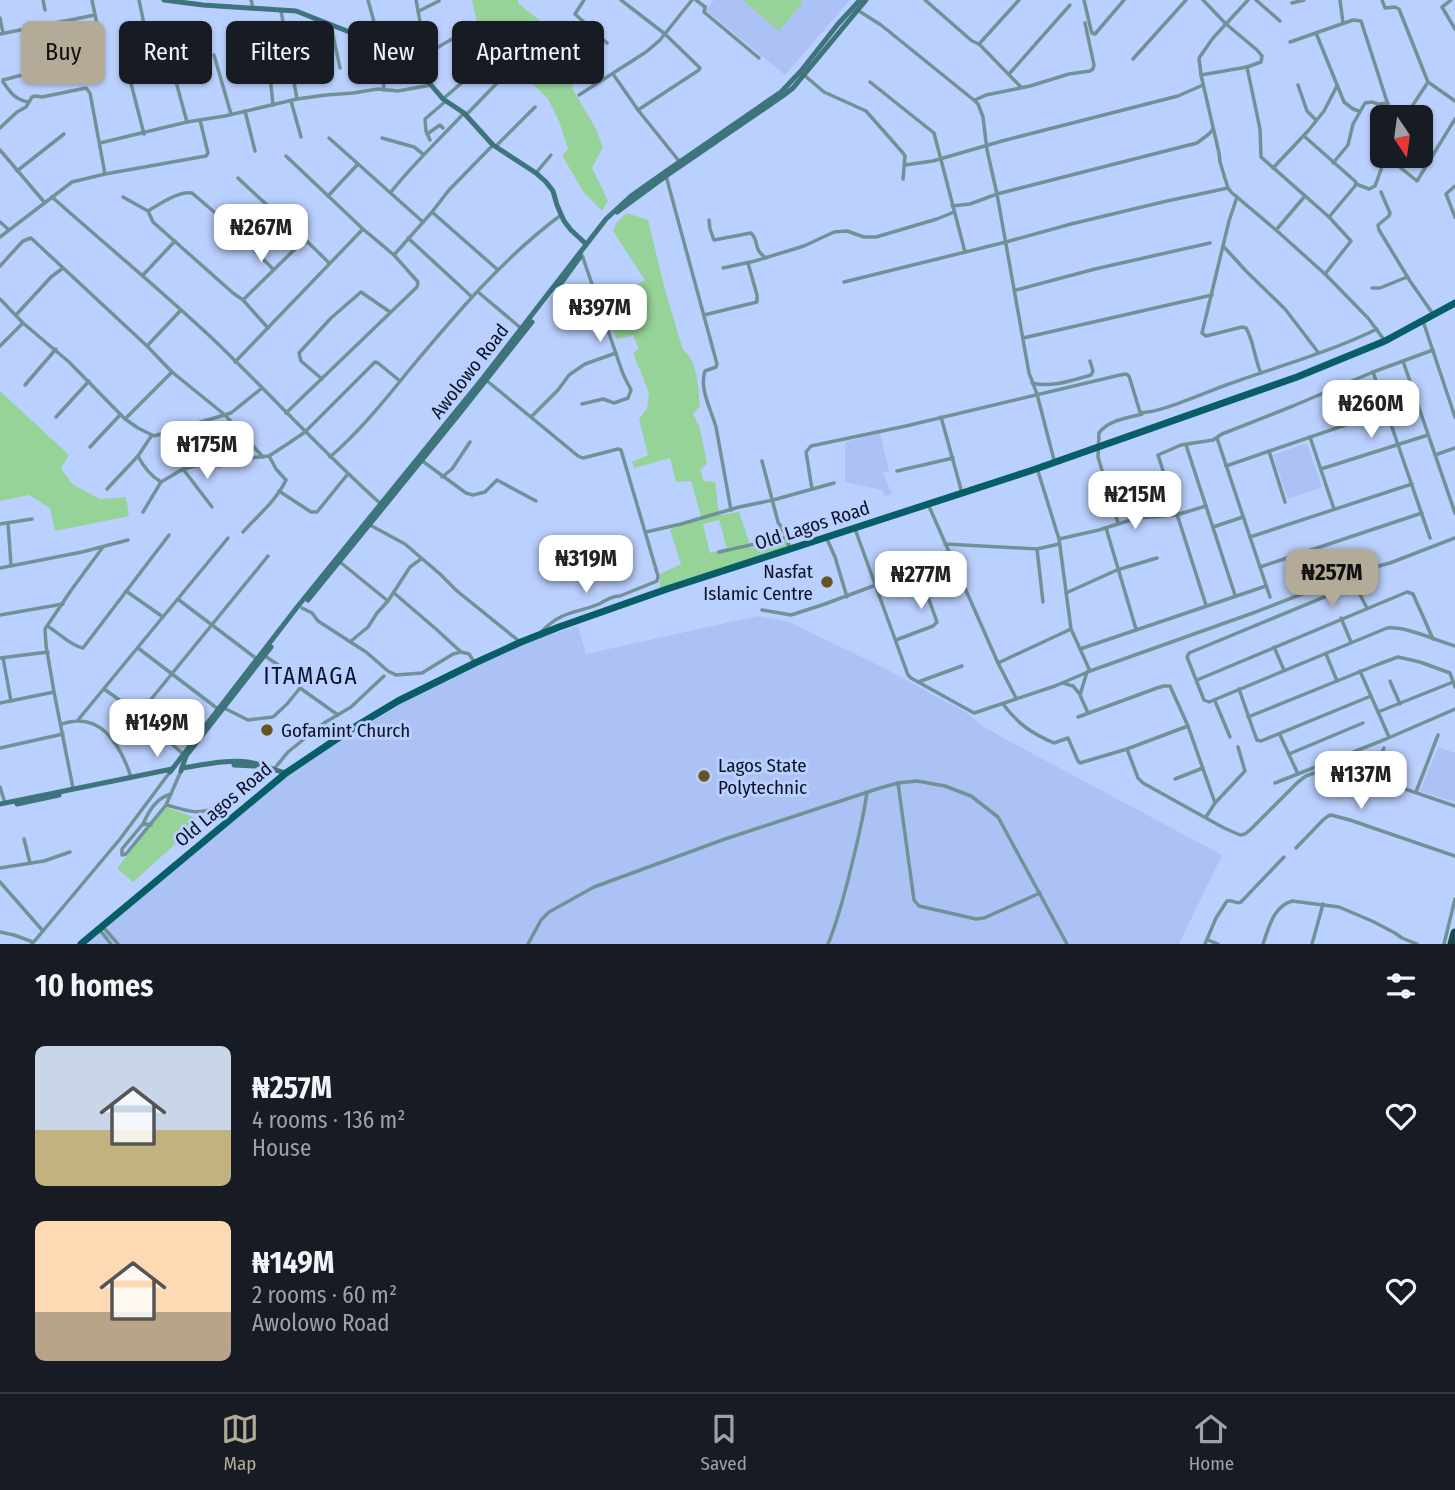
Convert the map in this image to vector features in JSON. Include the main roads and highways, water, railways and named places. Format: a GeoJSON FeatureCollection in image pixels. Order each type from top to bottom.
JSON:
{"type":"FeatureCollection","features":[{"type":"Feature","properties":{"kind":"highway"},"geometry":{"type":"LineString","coordinates":[[1452,944],[1455,933]]}},
{"type":"Feature","properties":{"kind":"main road"},"geometry":{"type":"LineString","coordinates":[[164,0],[296,11],[380,44],[403,56],[445,100],[465,114],[494,146],[546,182],[553,191],[561,215],[571,230],[586,244]]}},
{"type":"Feature","properties":{"kind":"main road","name":"Awolowo Road"},"geometry":{"type":"LineString","coordinates":[[171,771],[370,525],[382,505],[486,380],[609,217],[785,95],[804,75],[860,0]]}},
{"type":"Feature","properties":{"kind":"main road","name":"Awolowo Road"},"geometry":{"type":"LineString","coordinates":[[181,769],[186,756],[257,659],[447,424],[609,217],[631,196],[679,161],[781,92],[802,71],[838,24],[866,0]]}},
{"type":"Feature","properties":{"kind":"main road","name":"Old Lagos Road"},"geometry":{"type":"LineString","coordinates":[[81,944],[286,773],[398,701],[475,663],[536,636],[667,589],[1054,463],[1297,377],[1385,341],[1455,303]]}},
{"type":"Feature","properties":{"kind":"main road"},"geometry":{"type":"LineString","coordinates":[[2,805],[181,769],[243,765],[286,773]]}},
{"type":"Feature","properties":{"kind":"main road"},"geometry":{"type":"LineString","coordinates":[[29,799],[73,788],[171,771]]}},
{"type":"Feature","properties":{"kind":"main road"},"geometry":{"type":"LineString","coordinates":[[272,771],[279,778]]}},
{"type":"Feature","properties":{"kind":"main road"},"geometry":{"type":"LineString","coordinates":[[268,786],[272,771]]}},
{"type":"Feature","properties":{"kind":"place","name":"Nasfat Islamic Centre"},"geometry":{"type":"Point","coordinates":[827,582]}},
{"type":"Feature","properties":{"kind":"place","name":"Gofamint Church"},"geometry":{"type":"Point","coordinates":[267,730]}},
{"type":"Feature","properties":{"kind":"place","name":"Lagos State Polytechnic"},"geometry":{"type":"Point","coordinates":[704,776]}},
{"type":"Feature","properties":{"kind":"district","name":"ITAMAGA"},"geometry":{"type":"Point","coordinates":[311,676]}}]}
